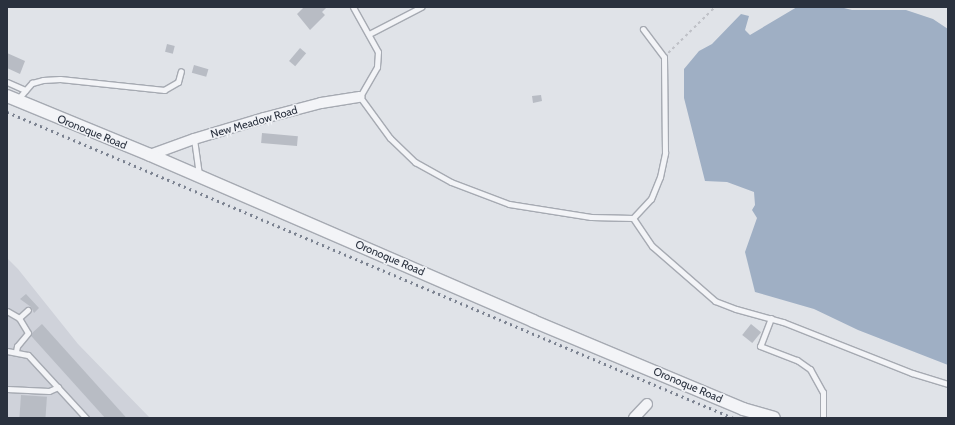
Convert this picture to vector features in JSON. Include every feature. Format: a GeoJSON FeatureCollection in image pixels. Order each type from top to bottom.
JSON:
{"type":"FeatureCollection","features":[{"type":"Feature","properties":{"kind":"street","name":"New Meadow Road"},"geometry":{"type":"LineString","coordinates":[[150,155],[194,138],[321,103],[360,97]]}},
{"type":"Feature","properties":{"kind":"street","name":"Oronoque Road"},"geometry":{"type":"LineString","coordinates":[[11,98],[150,155],[533,321],[743,409],[774,418]]}},
{"type":"Feature","properties":{"kind":"street"},"geometry":{"type":"LineString","coordinates":[[635,418],[647,404]]}},
{"type":"Feature","properties":{"kind":"lane"},"geometry":{"type":"LineString","coordinates":[[353,7],[378,52],[377,67],[360,97],[390,138],[415,162],[451,182],[509,204],[591,217],[633,218],[651,199],[660,176],[665,153],[664,57],[643,29]]}},
{"type":"Feature","properties":{"kind":"lane"},"geometry":{"type":"LineString","coordinates":[[369,34],[421,7]]}},
{"type":"Feature","properties":{"kind":"lane"},"geometry":{"type":"LineString","coordinates":[[11,98],[25,90],[32,83],[60,79],[164,90],[178,82],[181,71]]}},
{"type":"Feature","properties":{"kind":"lane"},"geometry":{"type":"LineString","coordinates":[[7,82],[25,90]]}},
{"type":"Feature","properties":{"kind":"lane"},"geometry":{"type":"LineString","coordinates":[[194,138],[199,176]]}},
{"type":"Feature","properties":{"kind":"lane"},"geometry":{"type":"LineString","coordinates":[[633,218],[652,246],[704,292],[736,309],[771,318],[912,373],[948,384]]}},
{"type":"Feature","properties":{"kind":"lane"},"geometry":{"type":"LineString","coordinates":[[19,318],[28,310]]}},
{"type":"Feature","properties":{"kind":"lane"},"geometry":{"type":"LineString","coordinates":[[7,311],[19,318],[28,333],[17,346],[16,351]]}},
{"type":"Feature","properties":{"kind":"lane"},"geometry":{"type":"LineString","coordinates":[[771,318],[760,346],[797,360],[810,369],[822,392],[823,418]]}},
{"type":"Feature","properties":{"kind":"lane"},"geometry":{"type":"LineString","coordinates":[[7,351],[16,351],[28,355],[86,418]]}},
{"type":"Feature","properties":{"kind":"lane"},"geometry":{"type":"LineString","coordinates":[[7,389],[49,391],[58,387]]}},
{"type":"Feature","properties":{"kind":"path"},"geometry":{"type":"LineString","coordinates":[[664,57],[715,7]]}},
{"type":"Feature","properties":{"kind":"shaded area"},"geometry":{"type":"Polygon","coordinates":[[[7,258],[18,269],[78,344],[150,418],[7,418],[7,258]]]}},
{"type":"Feature","properties":{"kind":"water"},"geometry":{"type":"Polygon","coordinates":[[[797,7],[840,7],[852,10],[906,10],[933,19],[948,29],[948,365],[858,330],[814,309],[755,292],[745,252],[757,218],[752,210],[755,205],[754,192],[727,182],[705,181],[684,98],[684,69],[699,51],[712,44],[741,14],[749,16],[745,30],[750,35],[797,7]]]}},
{"type":"Feature","properties":{"kind":"building"},"geometry":{"type":"Polygon","coordinates":[[[304,7],[327,7],[322,12],[325,15],[310,30],[297,14],[304,7]]]}},
{"type":"Feature","properties":{"kind":"building"},"geometry":{"type":"Polygon","coordinates":[[[167,44],[175,46],[173,54],[165,52],[167,44]]]}},
{"type":"Feature","properties":{"kind":"building"},"geometry":{"type":"Polygon","coordinates":[[[300,48],[306,53],[295,66],[289,61],[300,48]]]}},
{"type":"Feature","properties":{"kind":"building"},"geometry":{"type":"Polygon","coordinates":[[[7,53],[25,61],[20,74],[7,68],[7,53]]]}},
{"type":"Feature","properties":{"kind":"building"},"geometry":{"type":"Polygon","coordinates":[[[194,65],[208,69],[206,77],[192,73],[194,65]]]}},
{"type":"Feature","properties":{"kind":"building"},"geometry":{"type":"Polygon","coordinates":[[[541,95],[542,101],[533,103],[532,96],[541,95]]]}},
{"type":"Feature","properties":{"kind":"building"},"geometry":{"type":"Polygon","coordinates":[[[262,133],[298,136],[297,146],[261,143],[262,133]]]}},
{"type":"Feature","properties":{"kind":"building"},"geometry":{"type":"Polygon","coordinates":[[[26,294],[39,308],[34,313],[31,307],[20,299],[26,294]]]}},
{"type":"Feature","properties":{"kind":"building"},"geometry":{"type":"Polygon","coordinates":[[[42,324],[127,418],[105,418],[30,335],[42,324]]]}},
{"type":"Feature","properties":{"kind":"building"},"geometry":{"type":"Polygon","coordinates":[[[751,324],[761,332],[752,343],[742,335],[751,324]]]}},
{"type":"Feature","properties":{"kind":"building"},"geometry":{"type":"Polygon","coordinates":[[[21,395],[47,397],[45,418],[19,418],[21,395]]]}},
{"type":"Feature","properties":{"kind":"railway"},"geometry":{"type":"LineString","coordinates":[[7,112],[733,418]]}}]}
